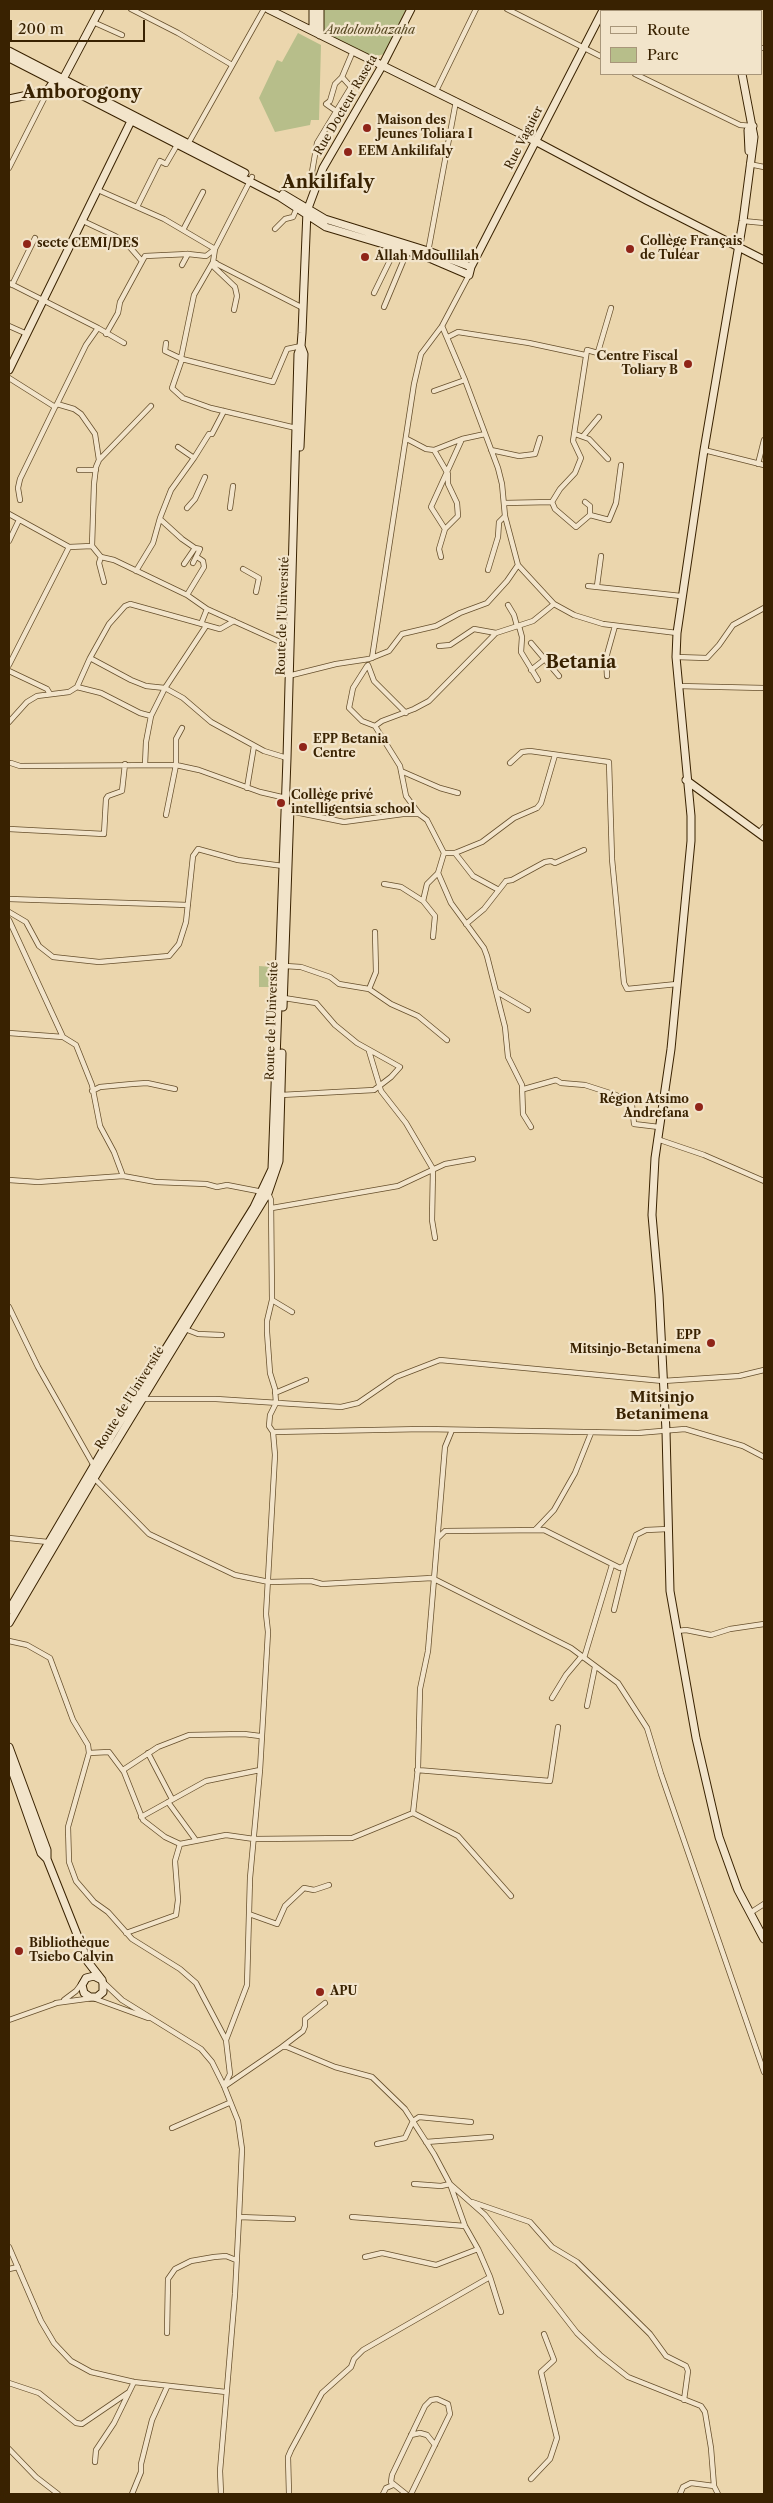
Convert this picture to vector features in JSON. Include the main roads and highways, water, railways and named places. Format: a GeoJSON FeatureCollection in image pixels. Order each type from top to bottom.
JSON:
{"type":"FeatureCollection","features":[{"type":"Feature","properties":{"kind":"main road"},"geometry":{"type":"LineString","coordinates":[[9,98],[46,90],[54,81],[63,79],[100,9]]}},
{"type":"Feature","properties":{"kind":"main road"},"geometry":{"type":"LineString","coordinates":[[268,9],[353,52],[456,100],[764,260]]}},
{"type":"Feature","properties":{"kind":"main road"},"geometry":{"type":"LineString","coordinates":[[313,9],[313,31]]}},
{"type":"Feature","properties":{"kind":"main road"},"geometry":{"type":"LineString","coordinates":[[320,9],[320,35]]}},
{"type":"Feature","properties":{"kind":"main road","name":"Rue Docteur Raseta"},"geometry":{"type":"LineString","coordinates":[[307,216],[314,187],[323,168],[382,66],[411,9]]}},
{"type":"Feature","properties":{"kind":"main road","name":"Rue Vaguier"},"geometry":{"type":"LineString","coordinates":[[428,254],[470,271],[600,15]]}},
{"type":"Feature","properties":{"kind":"main road"},"geometry":{"type":"LineString","coordinates":[[9,51],[63,79],[177,145],[308,207],[325,219],[428,254]]}},
{"type":"Feature","properties":{"kind":"main road"},"geometry":{"type":"LineString","coordinates":[[9,58],[188,144],[251,179],[326,227],[407,252],[428,254]]}},
{"type":"Feature","properties":{"kind":"main road"},"geometry":{"type":"LineString","coordinates":[[742,75],[754,136],[743,221],[704,450],[677,633],[676,657],[691,841],[671,1048],[657,1139],[652,1216],[666,1432],[670,1591],[676,1632],[705,1782],[718,1837],[738,1890],[764,1940]]}},
{"type":"Feature","properties":{"kind":"main road"},"geometry":{"type":"LineString","coordinates":[[9,370],[132,118]]}},
{"type":"Feature","properties":{"kind":"main road","name":"Route de l'Université"},"geometry":{"type":"LineString","coordinates":[[265,1192],[274,1161],[298,354],[301,346],[307,216]]}},
{"type":"Feature","properties":{"kind":"main road","name":"Route de l'Université"},"geometry":{"type":"LineString","coordinates":[[9,1610],[48,1542],[265,1192],[279,1161],[290,811],[292,675],[304,354],[301,346]]}},
{"type":"Feature","properties":{"kind":"main road"},"geometry":{"type":"LineString","coordinates":[[686,780],[762,835]]}},
{"type":"Feature","properties":{"kind":"main road","name":"Route de l'Université"},"geometry":{"type":"LineString","coordinates":[[9,1623],[94,1478],[185,1329],[241,1231]]}},
{"type":"Feature","properties":{"kind":"main road"},"geometry":{"type":"LineString","coordinates":[[9,1747],[47,1850],[47,1859],[88,1962],[102,1980],[103,1992],[93,1998],[84,1993],[83,1982],[88,1962]]}},
{"type":"Feature","properties":{"kind":"main road"},"geometry":{"type":"LineString","coordinates":[[9,1762],[41,1853],[47,1859]]}},
{"type":"Feature","properties":{"kind":"main road"},"geometry":{"type":"LineString","coordinates":[[83,1982],[90,1976],[102,1980]]}},
{"type":"Feature","properties":{"kind":"place","name":"Maison des Jeunes Toliara I"},"geometry":{"type":"Point","coordinates":[367,128]}},
{"type":"Feature","properties":{"kind":"place","name":"EEM Ankilifaly"},"geometry":{"type":"Point","coordinates":[348,152]}},
{"type":"Feature","properties":{"kind":"place","name":"secte CEMI/DES"},"geometry":{"type":"Point","coordinates":[27,244]}},
{"type":"Feature","properties":{"kind":"place","name":"Collège Français de Tuléar"},"geometry":{"type":"Point","coordinates":[630,249]}},
{"type":"Feature","properties":{"kind":"place","name":"Allah Mdoullilah"},"geometry":{"type":"Point","coordinates":[365,257]}},
{"type":"Feature","properties":{"kind":"place","name":"Centre Fiscal Toliary B"},"geometry":{"type":"Point","coordinates":[688,364]}},
{"type":"Feature","properties":{"kind":"place","name":"EPP Betania Centre"},"geometry":{"type":"Point","coordinates":[303,747]}},
{"type":"Feature","properties":{"kind":"place","name":"Collège privé intelligentsia school"},"geometry":{"type":"Point","coordinates":[281,803]}},
{"type":"Feature","properties":{"kind":"place","name":"Région Atsimo Andrefana"},"geometry":{"type":"Point","coordinates":[699,1107]}},
{"type":"Feature","properties":{"kind":"place","name":"EPP Mitsinjo-Betanimena"},"geometry":{"type":"Point","coordinates":[711,1343]}},
{"type":"Feature","properties":{"kind":"place","name":"Bibliothèque Tsiebo Calvin"},"geometry":{"type":"Point","coordinates":[19,1951]}},
{"type":"Feature","properties":{"kind":"place","name":"APU"},"geometry":{"type":"Point","coordinates":[320,1992]}},
{"type":"Feature","properties":{"kind":"district","name":"Amborogony"},"geometry":{"type":"Point","coordinates":[82,93]}},
{"type":"Feature","properties":{"kind":"district","name":"Ankilifaly"},"geometry":{"type":"Point","coordinates":[328,183]}},
{"type":"Feature","properties":{"kind":"district","name":"Betania"},"geometry":{"type":"Point","coordinates":[581,663]}},
{"type":"Feature","properties":{"kind":"district","name":"Mitsinjo Betanimena"},"geometry":{"type":"Point","coordinates":[662,1406]}},
{"type":"Feature","properties":{"kind":"park label","name":"Andolombazaha"},"geometry":{"type":"Point","coordinates":[370,31]}}]}
